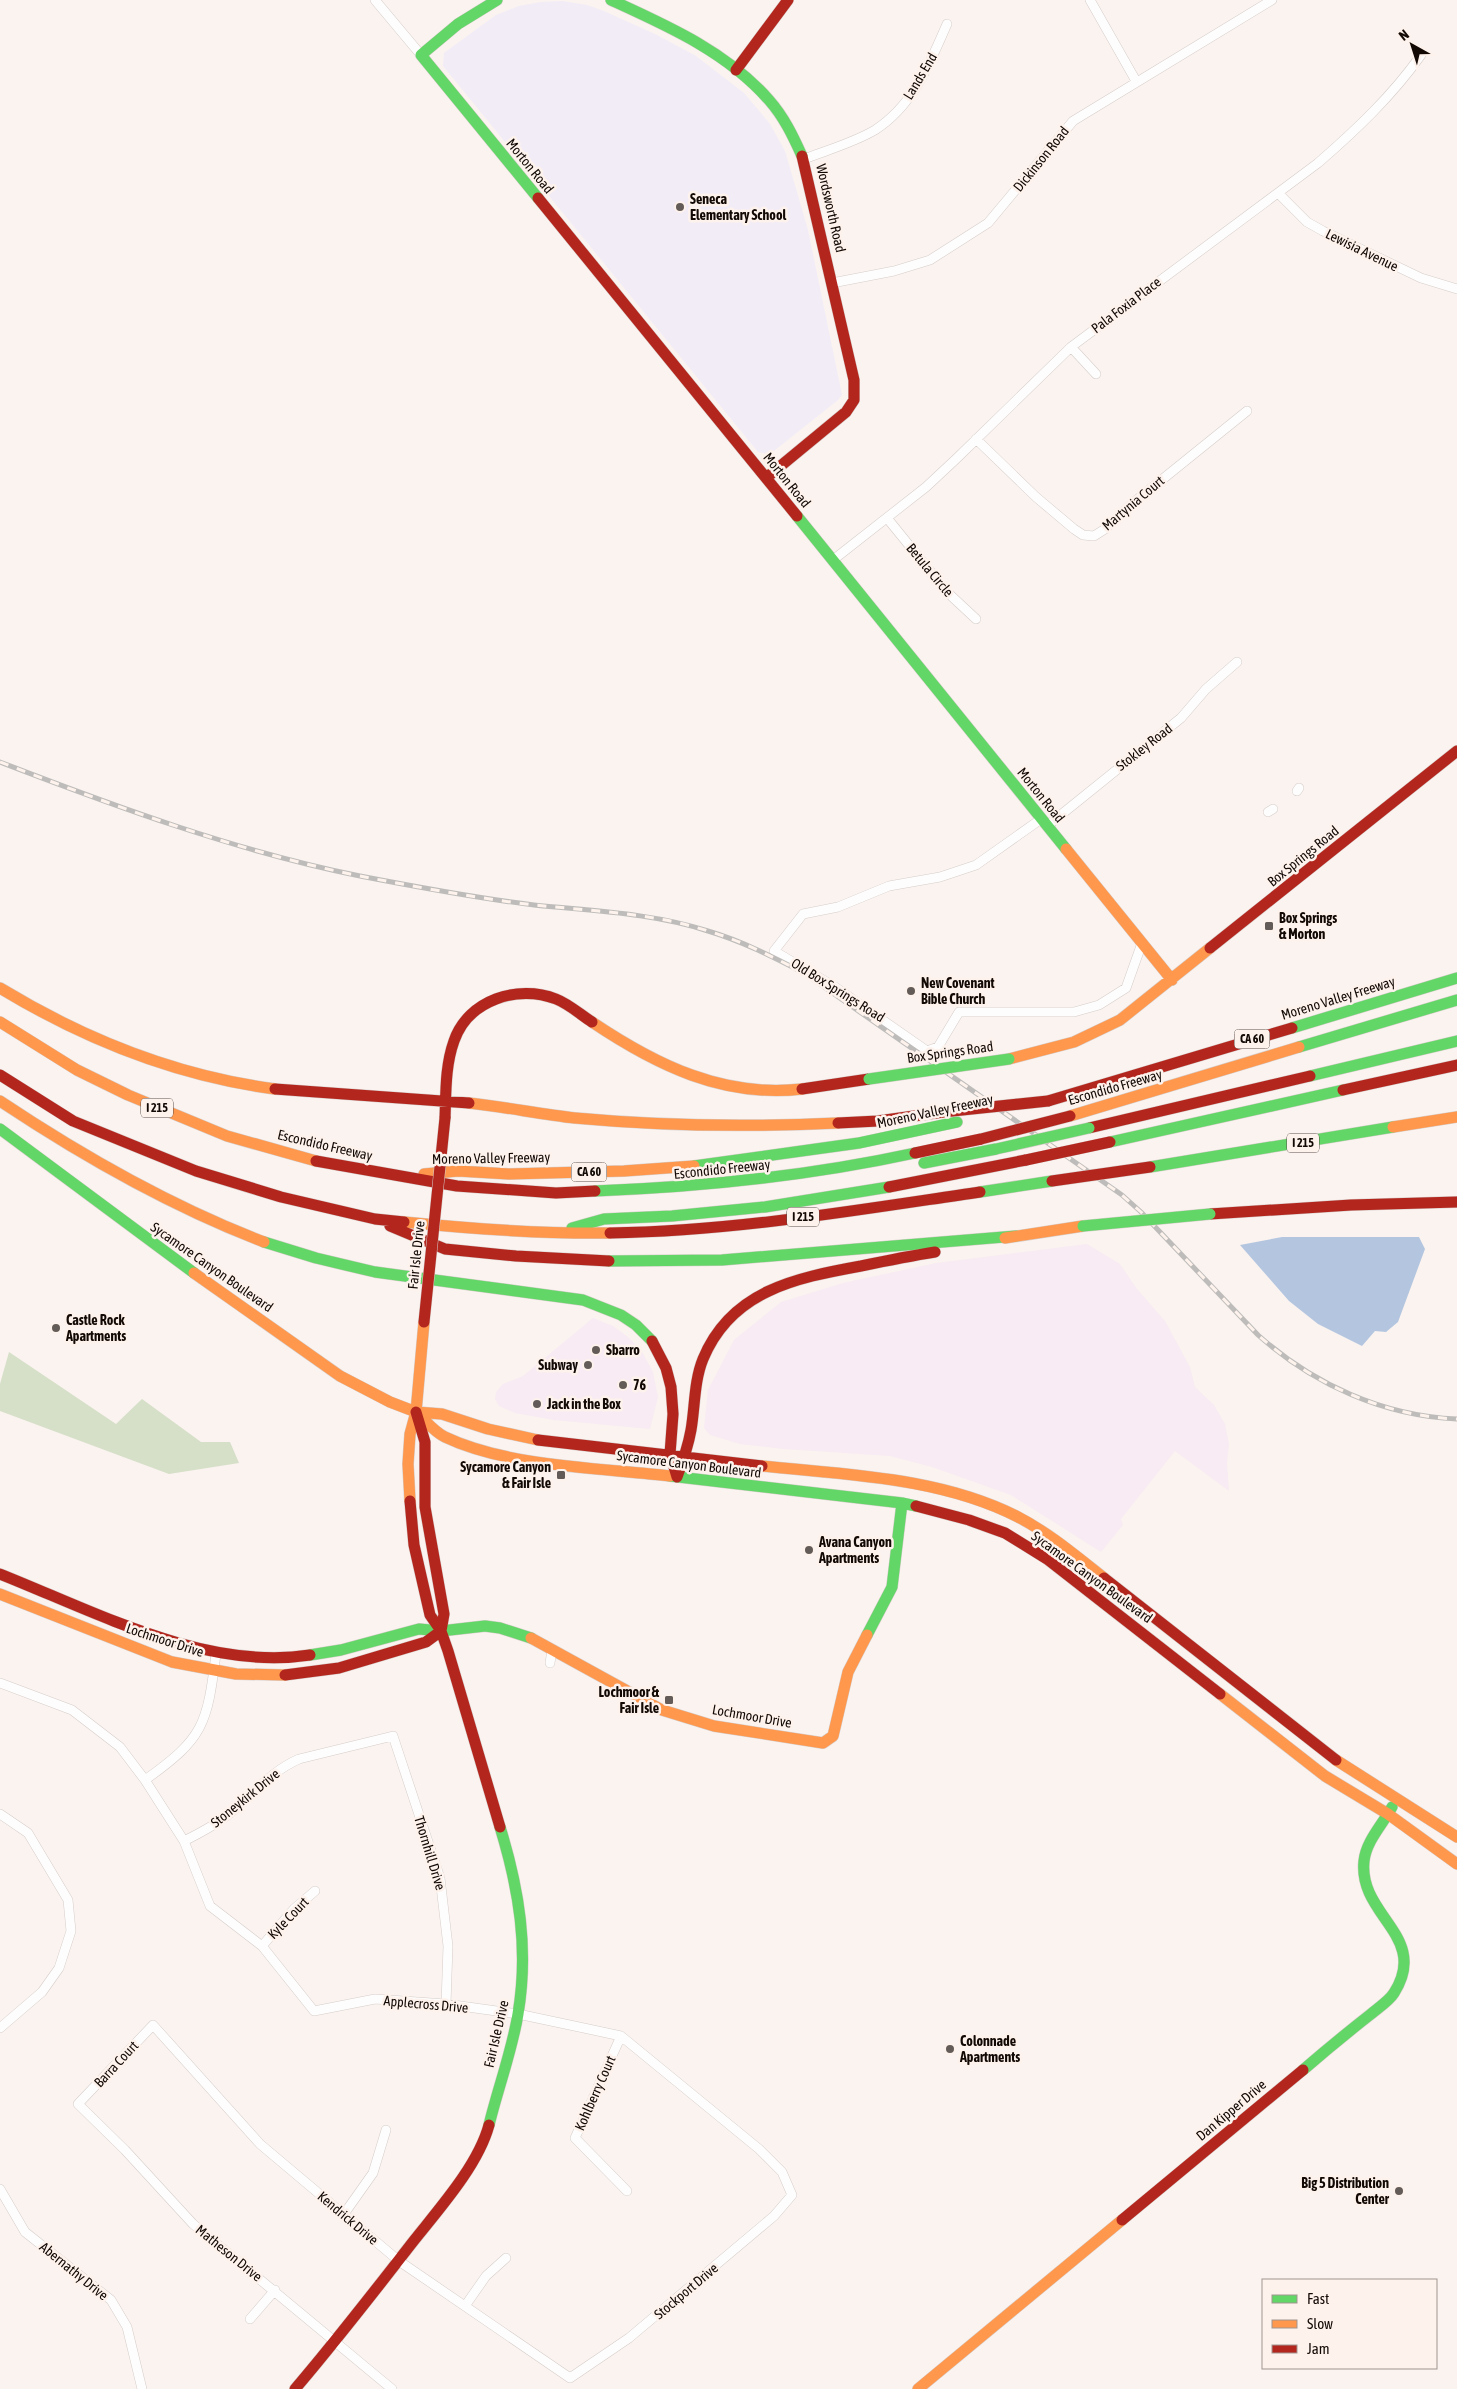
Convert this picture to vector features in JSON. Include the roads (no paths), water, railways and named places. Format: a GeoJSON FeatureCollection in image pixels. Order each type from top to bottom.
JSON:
{"type":"FeatureCollection","features":[{"type":"Feature","properties":{"kind":"main road"},"geometry":{"type":"LineString","coordinates":[[420,55],[465,19],[497,0]]}},
{"type":"Feature","properties":{"kind":"main road","name":"Wordsworth Road"},"geometry":{"type":"LineString","coordinates":[[611,0],[683,33],[752,82],[770,101],[786,123],[804,159],[854,380],[854,400],[846,412],[766,478]]}},
{"type":"Feature","properties":{"kind":"main road"},"geometry":{"type":"LineString","coordinates":[[736,70],[788,0]]}},
{"type":"Feature","properties":{"kind":"main road","name":"Morton Road"},"geometry":{"type":"LineString","coordinates":[[420,55],[834,560],[1172,980]]}},
{"type":"Feature","properties":{"kind":"main road","name":"Box Springs Road"},"geometry":{"type":"LineString","coordinates":[[446,1101],[449,1066],[458,1029],[467,1018],[493,999],[528,992],[545,994],[559,1000],[662,1066],[704,1082],[751,1090],[782,1090],[1009,1059],[1074,1042],[1102,1030],[1132,1012],[1457,751]]}},
{"type":"Feature","properties":{"kind":"main road","name":"Moreno Valley Freeway"},"geometry":{"type":"LineString","coordinates":[[402,1176],[458,1171],[509,1174],[624,1171],[696,1166],[859,1143],[1048,1101],[1457,978]]}},
{"type":"Feature","properties":{"kind":"main road"},"geometry":{"type":"LineString","coordinates":[[0,988],[36,1010],[93,1037],[185,1069],[262,1087],[339,1095],[446,1101],[587,1118],[740,1125],[859,1122],[1048,1101]]}},
{"type":"Feature","properties":{"kind":"main road","name":"Escondido Freeway"},"geometry":{"type":"LineString","coordinates":[[0,1022],[77,1070],[198,1126],[227,1136],[326,1164],[458,1186],[556,1193],[685,1188],[780,1178],[865,1164],[981,1139],[1070,1116],[1457,1000]]}},
{"type":"Feature","properties":{"kind":"main road"},"geometry":{"type":"LineString","coordinates":[[745,1192],[903,1168],[996,1149],[1457,1041]]}},
{"type":"Feature","properties":{"kind":"main road"},"geometry":{"type":"LineString","coordinates":[[553,1234],[604,1219],[672,1216],[765,1207],[863,1192],[1026,1160],[1457,1065]]}},
{"type":"Feature","properties":{"kind":"main road","name":"I 215"},"geometry":{"type":"LineString","coordinates":[[0,1075],[73,1121],[196,1171],[281,1197],[375,1219],[481,1230],[553,1234],[668,1232],[761,1224],[1150,1167],[1457,1116]]}},
{"type":"Feature","properties":{"kind":"main road"},"geometry":{"type":"LineString","coordinates":[[0,1101],[90,1160],[201,1219],[231,1232],[306,1256],[366,1270],[583,1300],[601,1305],[628,1317],[644,1330],[665,1363],[672,1388],[674,1411],[670,1454],[677,1477]]}},
{"type":"Feature","properties":{"kind":"main road","name":"Fair Isle Drive"},"geometry":{"type":"LineString","coordinates":[[295,2389],[335,2342],[457,2186],[486,2135],[518,2014],[523,1938],[515,1876],[441,1631],[430,1615],[414,1545],[408,1464],[410,1434],[416,1412],[446,1101]]}},
{"type":"Feature","properties":{"kind":"main road","name":"Sycamore Canyon Boulevard"},"geometry":{"type":"LineString","coordinates":[[0,1129],[143,1236],[323,1365],[390,1402],[416,1412],[442,1414],[533,1439],[905,1482],[967,1496],[1018,1517],[1054,1539],[1351,1771],[1398,1798],[1457,1837]]}},
{"type":"Feature","properties":{"kind":"main road"},"geometry":{"type":"LineString","coordinates":[[326,1164],[371,1178],[418,1187],[531,1199],[641,1200],[717,1195]]}},
{"type":"Feature","properties":{"kind":"main road"},"geometry":{"type":"LineString","coordinates":[[677,1477],[689,1443],[698,1375],[703,1358],[722,1327],[748,1301],[767,1289],[801,1277],[1016,1236],[1083,1226],[1210,1214],[1351,1205],[1457,1202]]}},
{"type":"Feature","properties":{"kind":"main road"},"geometry":{"type":"LineString","coordinates":[[375,1219],[445,1249],[516,1256],[635,1262],[722,1260],[1016,1236]]}},
{"type":"Feature","properties":{"kind":"main road","name":"Fair Isle Drive"},"geometry":{"type":"LineString","coordinates":[[416,1412],[425,1442],[425,1507],[444,1614],[441,1631]]}},
{"type":"Feature","properties":{"kind":"main road","name":"Sycamore Canyon Boulevard"},"geometry":{"type":"LineString","coordinates":[[416,1412],[443,1436],[499,1455],[563,1465],[902,1504],[969,1520],[1005,1534],[1047,1559],[1325,1776],[1388,1814],[1457,1864]]}},
{"type":"Feature","properties":{"kind":"main road","name":"Lochmoor Drive"},"geometry":{"type":"LineString","coordinates":[[0,1574],[165,1640],[216,1654],[264,1658],[307,1656],[341,1650],[419,1629],[441,1631],[485,1626],[500,1628],[517,1632],[662,1710],[714,1726],[823,1743],[832,1736],[848,1672],[892,1587],[902,1504]]}},
{"type":"Feature","properties":{"kind":"main road","name":"Lochmoor Drive"},"geometry":{"type":"LineString","coordinates":[[0,1594],[160,1657],[214,1671],[274,1676],[339,1668],[426,1642],[441,1631]]}},
{"type":"Feature","properties":{"kind":"main road","name":"Dan Kipper Drive"},"geometry":{"type":"LineString","coordinates":[[918,2389],[1393,1995],[1405,1972],[1407,1958],[1400,1938],[1368,1893],[1363,1870],[1368,1849],[1398,1798]]}},
{"type":"Feature","properties":{"kind":"street","name":"Morton Road"},"geometry":{"type":"LineString","coordinates":[[375,0],[420,55]]}},
{"type":"Feature","properties":{"kind":"street"},"geometry":{"type":"LineString","coordinates":[[1090,0],[1136,81]]}},
{"type":"Feature","properties":{"kind":"street","name":"Dickinson Road"},"geometry":{"type":"LineString","coordinates":[[832,283],[894,271],[930,260],[988,223],[1073,121],[1271,0]]}},
{"type":"Feature","properties":{"kind":"street","name":"Lands End"},"geometry":{"type":"LineString","coordinates":[[804,159],[875,130],[897,112],[915,90],[947,24]]}},
{"type":"Feature","properties":{"kind":"street","name":"Pala Foxia Place"},"geometry":{"type":"LineString","coordinates":[[834,560],[944,470],[1071,347],[1318,164],[1355,132],[1398,85],[1421,55]]}},
{"type":"Feature","properties":{"kind":"street","name":"Lewisia Avenue"},"geometry":{"type":"LineString","coordinates":[[1278,193],[1307,222],[1323,231],[1421,278],[1456,285]]}},
{"type":"Feature","properties":{"kind":"street"},"geometry":{"type":"LineString","coordinates":[[1071,347],[1096,374]]}},
{"type":"Feature","properties":{"kind":"street","name":"Martynia Court"},"geometry":{"type":"LineString","coordinates":[[976,439],[1036,497],[1074,530],[1083,536],[1094,536],[1105,529],[1133,503],[1247,411]]}},
{"type":"Feature","properties":{"kind":"street","name":"Betula Circle"},"geometry":{"type":"LineString","coordinates":[[887,518],[947,592],[976,619]]}},
{"type":"Feature","properties":{"kind":"street","name":"Stokley Road"},"geometry":{"type":"LineString","coordinates":[[1044,823],[1181,718],[1206,690],[1238,662]]}},
{"type":"Feature","properties":{"kind":"street","name":"Old Box Springs Road"},"geometry":{"type":"LineString","coordinates":[[1044,823],[976,865],[940,877],[889,886],[838,907],[803,914],[774,951],[835,987],[928,1051],[938,1047],[959,1012],[1074,1012],[1099,1004],[1126,988],[1142,944]]}},
{"type":"Feature","properties":{"kind":"street"},"geometry":{"type":"LineString","coordinates":[[550,1664],[552,1650]]}},
{"type":"Feature","properties":{"kind":"street"},"geometry":{"type":"LineString","coordinates":[[146,1780],[177,1758],[198,1733],[207,1712],[216,1654]]}},
{"type":"Feature","properties":{"kind":"street","name":"Applecross Drive"},"geometry":{"type":"LineString","coordinates":[[0,1683],[72,1710],[120,1747],[146,1780],[184,1841],[210,1906],[262,1946],[314,2011],[375,1999],[446,2004],[518,2014],[621,2036],[759,2149],[782,2172],[792,2195]]}},
{"type":"Feature","properties":{"kind":"street","name":"Stoneykirk Drive"},"geometry":{"type":"LineString","coordinates":[[184,1841],[226,1816],[270,1776],[289,1763],[393,1736]]}},
{"type":"Feature","properties":{"kind":"street","name":"Thornhill Drive"},"geometry":{"type":"LineString","coordinates":[[393,1736],[440,1878],[448,1946],[446,2004]]}},
{"type":"Feature","properties":{"kind":"street"},"geometry":{"type":"LineString","coordinates":[[0,1814],[28,1833],[68,1900],[71,1931],[59,1968],[42,1992],[0,2028]]}},
{"type":"Feature","properties":{"kind":"street","name":"Kyle Court"},"geometry":{"type":"LineString","coordinates":[[262,1946],[294,1909],[315,1891]]}},
{"type":"Feature","properties":{"kind":"street","name":"Kendrick Drive"},"geometry":{"type":"LineString","coordinates":[[153,2025],[260,2144],[399,2261],[570,2378]]}},
{"type":"Feature","properties":{"kind":"street","name":"Barra Court"},"geometry":{"type":"LineString","coordinates":[[78,2104],[153,2025]]}},
{"type":"Feature","properties":{"kind":"street","name":"Kohlberry Court"},"geometry":{"type":"LineString","coordinates":[[621,2036],[575,2138],[626,2191]]}},
{"type":"Feature","properties":{"kind":"street","name":"Matheson Drive"},"geometry":{"type":"LineString","coordinates":[[78,2104],[125,2150],[193,2224],[275,2290],[392,2389]]}},
{"type":"Feature","properties":{"kind":"street"},"geometry":{"type":"LineString","coordinates":[[344,2214],[373,2173],[386,2130]]}},
{"type":"Feature","properties":{"kind":"street","name":"Abernathy Drive"},"geometry":{"type":"LineString","coordinates":[[0,2189],[25,2232],[111,2300],[127,2327],[142,2389]]}},
{"type":"Feature","properties":{"kind":"street","name":"Stockport Drive"},"geometry":{"type":"LineString","coordinates":[[570,2378],[629,2338],[682,2296],[774,2216],[792,2195]]}},
{"type":"Feature","properties":{"kind":"street"},"geometry":{"type":"LineString","coordinates":[[465,2306],[486,2276],[506,2258]]}},
{"type":"Feature","properties":{"kind":"street"},"geometry":{"type":"LineString","coordinates":[[250,2319],[275,2290]]}},
{"type":"Feature","properties":{"kind":"water"},"geometry":{"type":"Polygon","coordinates":[[[1282,1237],[1419,1237],[1425,1249],[1398,1322],[1386,1332],[1375,1331],[1362,1346],[1318,1324],[1289,1301],[1240,1245],[1282,1237]]]}},
{"type":"Feature","properties":{"kind":"railway"},"geometry":{"type":"LineString","coordinates":[[0,762],[88,795],[222,841],[314,866],[490,899],[666,920],[721,935],[757,950],[804,973],[1122,1195],[1141,1212],[1258,1335],[1279,1353],[1326,1382],[1376,1404],[1402,1412],[1429,1417],[1457,1419]]}},
{"type":"Feature","properties":{"kind":"place","name":"Seneca Elementary School"},"geometry":{"type":"Point","coordinates":[680,207]}},
{"type":"Feature","properties":{"kind":"place","name":"Box Springs & Morton"},"geometry":{"type":"Point","coordinates":[1269,926]}},
{"type":"Feature","properties":{"kind":"place","name":"New Covenant Bible Church"},"geometry":{"type":"Point","coordinates":[911,991]}},
{"type":"Feature","properties":{"kind":"place","name":"Castle Rock Apartments"},"geometry":{"type":"Point","coordinates":[56,1328]}},
{"type":"Feature","properties":{"kind":"place","name":"Sbarro"},"geometry":{"type":"Point","coordinates":[596,1350]}},
{"type":"Feature","properties":{"kind":"place","name":"Subway"},"geometry":{"type":"Point","coordinates":[588,1365]}},
{"type":"Feature","properties":{"kind":"place","name":"76"},"geometry":{"type":"Point","coordinates":[623,1385]}},
{"type":"Feature","properties":{"kind":"place","name":"Jack in the Box"},"geometry":{"type":"Point","coordinates":[537,1404]}},
{"type":"Feature","properties":{"kind":"place","name":"Sycamore Canyon & Fair Isle"},"geometry":{"type":"Point","coordinates":[561,1475]}},
{"type":"Feature","properties":{"kind":"place","name":"Avana Canyon Apartments"},"geometry":{"type":"Point","coordinates":[809,1550]}},
{"type":"Feature","properties":{"kind":"place","name":"Lochmoor & Fair Isle"},"geometry":{"type":"Point","coordinates":[669,1700]}},
{"type":"Feature","properties":{"kind":"place","name":"Colonnade Apartments"},"geometry":{"type":"Point","coordinates":[950,2049]}},
{"type":"Feature","properties":{"kind":"place","name":"Big 5 Distribution Center"},"geometry":{"type":"Point","coordinates":[1399,2191]}}]}
